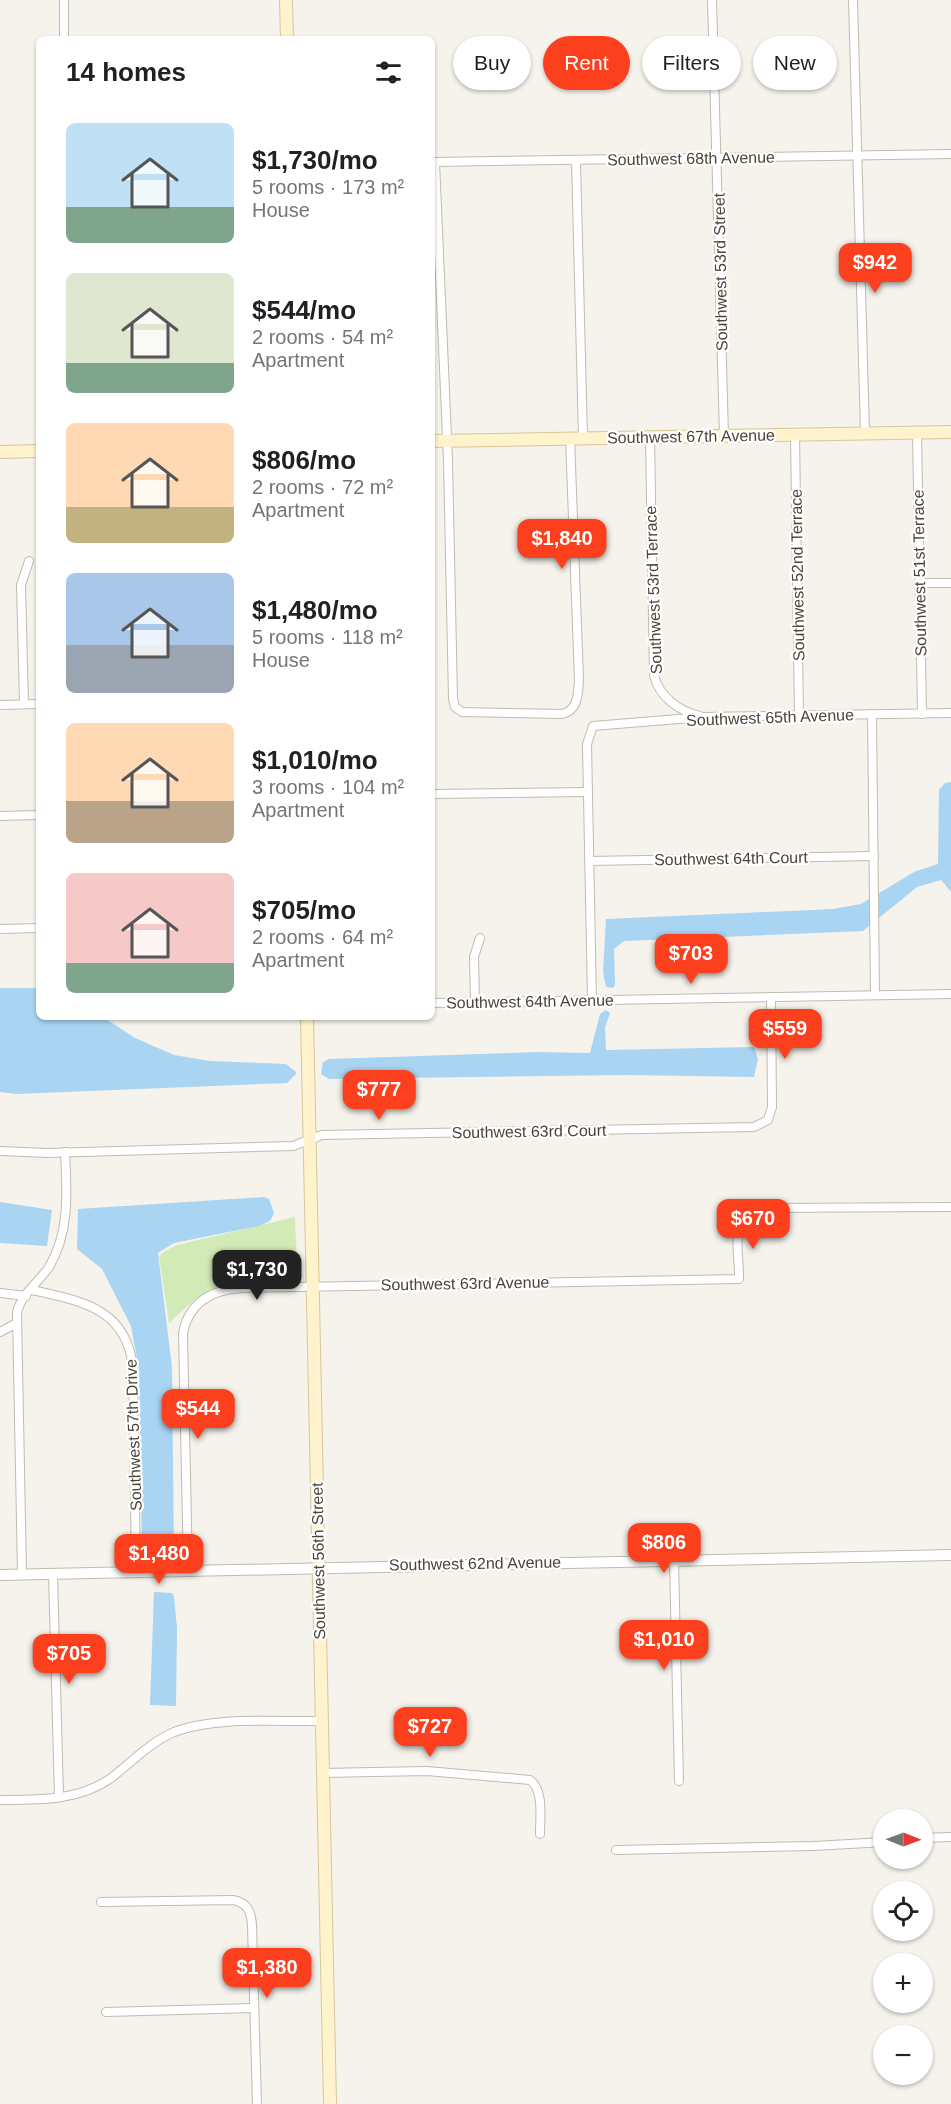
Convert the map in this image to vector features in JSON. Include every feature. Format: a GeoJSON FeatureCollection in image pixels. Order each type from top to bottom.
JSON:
{"type":"FeatureCollection","features":[{"type":"Feature","properties":{"kind":"main road"},"geometry":{"type":"LineString","coordinates":[[286,0],[287,36]]}},
{"type":"Feature","properties":{"kind":"main road","name":"Southwest 67th Avenue"},"geometry":{"type":"LineString","coordinates":[[435,441],[951,432]]}},
{"type":"Feature","properties":{"kind":"main road"},"geometry":{"type":"LineString","coordinates":[[0,452],[36,451]]}},
{"type":"Feature","properties":{"kind":"main road","name":"Southwest 56th Street"},"geometry":{"type":"LineString","coordinates":[[307,1020],[330,2104]]}},
{"type":"Feature","properties":{"kind":"street"},"geometry":{"type":"LineString","coordinates":[[63,0],[64,36]]}},
{"type":"Feature","properties":{"kind":"street","name":"Southwest 53rd Street"},"geometry":{"type":"LineString","coordinates":[[712,0],[724,436]]}},
{"type":"Feature","properties":{"kind":"street"},"geometry":{"type":"LineString","coordinates":[[853,0],[865,433]]}},
{"type":"Feature","properties":{"kind":"street","name":"Southwest 68th Avenue"},"geometry":{"type":"LineString","coordinates":[[435,162],[951,154]]}},
{"type":"Feature","properties":{"kind":"street"},"geometry":{"type":"LineString","coordinates":[[435,185],[446,441],[453,699],[457,710],[470,714],[562,714],[572,709],[578,695],[579,680],[576,160]]}},
{"type":"Feature","properties":{"kind":"street","name":"Southwest 51st Terrace"},"geometry":{"type":"LineString","coordinates":[[917,432],[922,714]]}},
{"type":"Feature","properties":{"kind":"street","name":"Southwest 52nd Terrace"},"geometry":{"type":"LineString","coordinates":[[795,434],[798,716]]}},
{"type":"Feature","properties":{"kind":"street","name":"Southwest 53rd Terrace"},"geometry":{"type":"LineString","coordinates":[[650,437],[654,675],[664,697],[686,712],[703,717]]}},
{"type":"Feature","properties":{"kind":"street"},"geometry":{"type":"LineString","coordinates":[[24,704],[21,585],[29,561]]}},
{"type":"Feature","properties":{"kind":"street"},"geometry":{"type":"LineString","coordinates":[[919,583],[951,583]]}},
{"type":"Feature","properties":{"kind":"street"},"geometry":{"type":"LineString","coordinates":[[0,705],[36,704]]}},
{"type":"Feature","properties":{"kind":"street","name":"Southwest 65th Avenue"},"geometry":{"type":"LineString","coordinates":[[588,792],[587,744],[591,728],[604,723],[703,717],[951,713]]}},
{"type":"Feature","properties":{"kind":"street"},"geometry":{"type":"LineString","coordinates":[[872,714],[875,995]]}},
{"type":"Feature","properties":{"kind":"street"},"geometry":{"type":"LineString","coordinates":[[435,794],[588,792],[592,1000]]}},
{"type":"Feature","properties":{"kind":"street"},"geometry":{"type":"LineString","coordinates":[[0,816],[36,815]]}},
{"type":"Feature","properties":{"kind":"street","name":"Southwest 64th Court"},"geometry":{"type":"LineString","coordinates":[[589,861],[874,856]]}},
{"type":"Feature","properties":{"kind":"street"},"geometry":{"type":"LineString","coordinates":[[0,929],[36,928]]}},
{"type":"Feature","properties":{"kind":"street"},"geometry":{"type":"LineString","coordinates":[[475,1002],[474,957],[480,938]]}},
{"type":"Feature","properties":{"kind":"street","name":"Southwest 64th Avenue"},"geometry":{"type":"LineString","coordinates":[[435,1003],[951,994]]}},
{"type":"Feature","properties":{"kind":"street","name":"Southwest 63rd Court"},"geometry":{"type":"LineString","coordinates":[[0,1151],[65,1152],[293,1146],[322,1135],[761,1125],[769,1118],[773,1095],[771,997]]}},
{"type":"Feature","properties":{"kind":"street"},"geometry":{"type":"LineString","coordinates":[[22,1574],[18,1305],[52,1261],[63,1232],[66,1202],[65,1152]]}},
{"type":"Feature","properties":{"kind":"street","name":"Southwest 63rd Avenue"},"geometry":{"type":"LineString","coordinates":[[188,1570],[183,1339],[186,1322],[195,1305],[209,1295],[231,1289],[740,1279],[739,1221],[744,1212],[765,1207],[951,1207]]}},
{"type":"Feature","properties":{"kind":"street"},"geometry":{"type":"LineString","coordinates":[[0,1293],[29,1293]]}},
{"type":"Feature","properties":{"kind":"street","name":"Southwest 57th Drive"},"geometry":{"type":"LineString","coordinates":[[29,1293],[90,1305],[111,1319],[130,1346],[133,1368],[136,1571]]}},
{"type":"Feature","properties":{"kind":"street"},"geometry":{"type":"LineString","coordinates":[[0,1332],[17,1323]]}},
{"type":"Feature","properties":{"kind":"street","name":"Southwest 62nd Avenue"},"geometry":{"type":"LineString","coordinates":[[0,1575],[318,1566],[951,1555]]}},
{"type":"Feature","properties":{"kind":"street"},"geometry":{"type":"LineString","coordinates":[[674,1560],[679,1781]]}},
{"type":"Feature","properties":{"kind":"street"},"geometry":{"type":"LineString","coordinates":[[53,1573],[59,1797]]}},
{"type":"Feature","properties":{"kind":"street"},"geometry":{"type":"LineString","coordinates":[[0,1800],[59,1797],[83,1793],[99,1786],[152,1744],[186,1729],[217,1724],[321,1721]]}},
{"type":"Feature","properties":{"kind":"street"},"geometry":{"type":"LineString","coordinates":[[322,1773],[433,1772],[532,1781],[539,1797],[540,1834]]}},
{"type":"Feature","properties":{"kind":"street"},"geometry":{"type":"LineString","coordinates":[[933,1838],[951,1837]]}},
{"type":"Feature","properties":{"kind":"street"},"geometry":{"type":"LineString","coordinates":[[616,1850],[873,1843]]}},
{"type":"Feature","properties":{"kind":"street"},"geometry":{"type":"LineString","coordinates":[[101,1902],[230,1900],[245,1904],[252,1922],[256,2104]]}},
{"type":"Feature","properties":{"kind":"street"},"geometry":{"type":"LineString","coordinates":[[106,2012],[254,2008]]}},
{"type":"Feature","properties":{"kind":"green space"},"geometry":{"type":"Polygon","coordinates":[[[295,1217],[296,1255],[292,1268],[285,1276],[264,1284],[225,1287],[208,1291],[169,1323],[159,1257],[163,1252],[177,1245],[295,1217]]]}},
{"type":"Feature","properties":{"kind":"water"},"geometry":{"type":"Polygon","coordinates":[[[951,782],[951,892],[941,880],[917,887],[863,931],[624,941],[614,949],[615,985],[613,988],[606,987],[603,972],[606,919],[833,909],[861,904],[914,872],[938,864],[939,790],[945,783],[951,782]]]}},
{"type":"Feature","properties":{"kind":"water"},"geometry":{"type":"Polygon","coordinates":[[[0,988],[36,988],[36,1020],[108,1020],[135,1038],[174,1055],[210,1061],[286,1064],[296,1072],[287,1083],[17,1094],[0,1092],[0,988]]]}},
{"type":"Feature","properties":{"kind":"water"},"geometry":{"type":"Polygon","coordinates":[[[606,1010],[610,1013],[605,1027],[606,1050],[754,1047],[758,1059],[754,1077],[627,1075],[329,1079],[321,1074],[323,1062],[329,1059],[536,1052],[590,1053],[600,1014],[606,1010]]]}},
{"type":"Feature","properties":{"kind":"water"},"geometry":{"type":"Polygon","coordinates":[[[264,1197],[269,1199],[274,1213],[270,1221],[259,1226],[174,1243],[158,1253],[172,1367],[174,1559],[170,1562],[145,1560],[142,1550],[139,1369],[131,1326],[102,1269],[77,1249],[78,1209],[264,1197]]]}},
{"type":"Feature","properties":{"kind":"water"},"geometry":{"type":"Polygon","coordinates":[[[0,1202],[52,1210],[47,1246],[0,1243],[0,1202]]]}},
{"type":"Feature","properties":{"kind":"water"},"geometry":{"type":"Polygon","coordinates":[[[154,1592],[172,1593],[174,1597],[177,1628],[176,1706],[150,1705],[154,1592]]]}}]}
